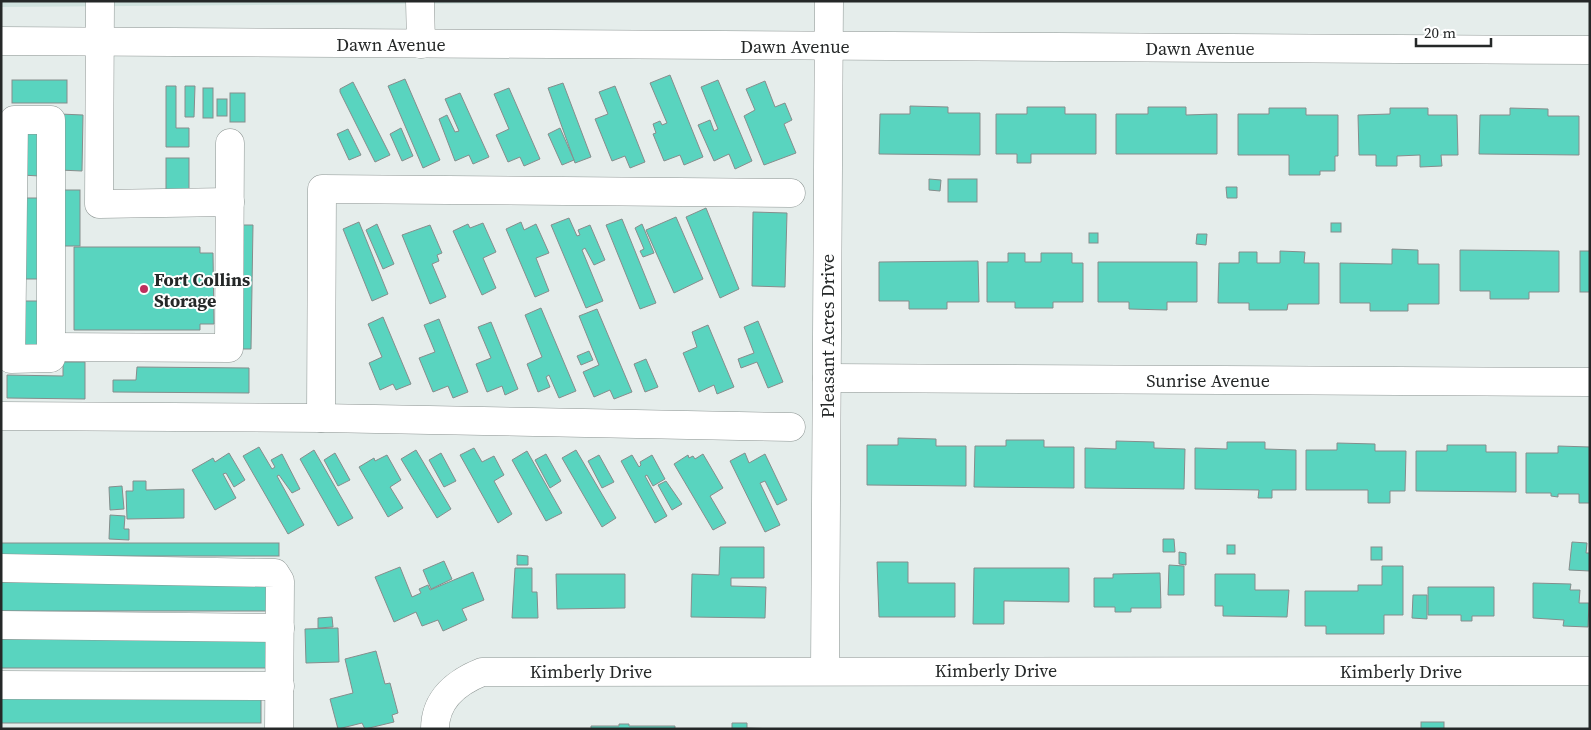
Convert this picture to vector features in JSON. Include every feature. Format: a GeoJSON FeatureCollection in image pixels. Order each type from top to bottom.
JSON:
{"type":"FeatureCollection","features":[{"type":"Feature","properties":{"kind":"street"},"geometry":{"type":"LineString","coordinates":[[100,1],[99,204],[230,202]]}},
{"type":"Feature","properties":{"kind":"street"},"geometry":{"type":"LineString","coordinates":[[420,1],[421,44]]}},
{"type":"Feature","properties":{"kind":"street","name":"Pleasant Acres Drive"},"geometry":{"type":"LineString","coordinates":[[824,670],[829,1]]}},
{"type":"Feature","properties":{"kind":"street","name":"Dawn Avenue"},"geometry":{"type":"LineString","coordinates":[[1,41],[1590,50]]}},
{"type":"Feature","properties":{"kind":"street"},"geometry":{"type":"LineString","coordinates":[[14,120],[51,120],[51,347],[51,358],[11,359],[14,120]]}},
{"type":"Feature","properties":{"kind":"street"},"geometry":{"type":"LineString","coordinates":[[51,347],[229,348],[230,144]]}},
{"type":"Feature","properties":{"kind":"street"},"geometry":{"type":"LineString","coordinates":[[321,418],[322,189],[790,193]]}},
{"type":"Feature","properties":{"kind":"street","name":"Sunrise Avenue"},"geometry":{"type":"LineString","coordinates":[[827,378],[1590,382]]}},
{"type":"Feature","properties":{"kind":"street"},"geometry":{"type":"LineString","coordinates":[[1,416],[321,418],[791,427]]}},
{"type":"Feature","properties":{"kind":"street"},"geometry":{"type":"LineString","coordinates":[[1,568],[275,573],[280,581],[279,729]]}},
{"type":"Feature","properties":{"kind":"street"},"geometry":{"type":"LineString","coordinates":[[1,625],[280,628]]}},
{"type":"Feature","properties":{"kind":"street","name":"Kimberly Drive"},"geometry":{"type":"LineString","coordinates":[[435,729],[440,705],[450,690],[465,678],[482,672],[824,670],[1590,671]]}},
{"type":"Feature","properties":{"kind":"street"},"geometry":{"type":"LineString","coordinates":[[1,685],[280,686]]}},
{"type":"Feature","properties":{"kind":"shaded area"},"geometry":{"type":"Polygon","coordinates":[[[1,1],[795,1],[1,7],[1,1]]]}},
{"type":"Feature","properties":{"kind":"building"},"geometry":{"type":"Polygon","coordinates":[[[670,75],[703,157],[684,165],[680,155],[664,161],[653,134],[656,133],[653,124],[660,121],[662,125],[667,123],[650,83],[670,75]]]}},
{"type":"Feature","properties":{"kind":"building"},"geometry":{"type":"Polygon","coordinates":[[[405,79],[440,160],[423,168],[388,86],[405,79]]]}},
{"type":"Feature","properties":{"kind":"building"},"geometry":{"type":"Polygon","coordinates":[[[12,80],[67,80],[67,103],[12,103],[12,80]]]}},
{"type":"Feature","properties":{"kind":"building"},"geometry":{"type":"Polygon","coordinates":[[[718,80],[752,161],[735,169],[729,154],[714,161],[698,125],[710,120],[714,131],[718,129],[701,87],[718,80]]]}},
{"type":"Feature","properties":{"kind":"building"},"geometry":{"type":"Polygon","coordinates":[[[765,81],[775,107],[785,103],[792,120],[784,124],[796,153],[764,165],[744,116],[755,110],[746,89],[765,81]]]}},
{"type":"Feature","properties":{"kind":"building"},"geometry":{"type":"Polygon","coordinates":[[[353,82],[390,155],[375,162],[340,92],[340,89],[353,82]]]}},
{"type":"Feature","properties":{"kind":"building"},"geometry":{"type":"Polygon","coordinates":[[[563,83],[591,157],[575,163],[548,88],[563,83]]]}},
{"type":"Feature","properties":{"kind":"building"},"geometry":{"type":"Polygon","coordinates":[[[166,86],[176,86],[176,128],[189,128],[189,147],[166,147],[166,86]]]}},
{"type":"Feature","properties":{"kind":"building"},"geometry":{"type":"Polygon","coordinates":[[[185,86],[195,86],[194,117],[185,117],[185,86]]]}},
{"type":"Feature","properties":{"kind":"building"},"geometry":{"type":"Polygon","coordinates":[[[615,86],[645,162],[630,168],[625,156],[612,161],[595,119],[608,114],[599,92],[615,86]]]}},
{"type":"Feature","properties":{"kind":"building"},"geometry":{"type":"Polygon","coordinates":[[[203,88],[213,88],[213,118],[203,118],[203,88]]]}},
{"type":"Feature","properties":{"kind":"building"},"geometry":{"type":"Polygon","coordinates":[[[509,88],[540,159],[524,166],[520,157],[508,162],[496,135],[509,129],[494,94],[509,88]]]}},
{"type":"Feature","properties":{"kind":"building"},"geometry":{"type":"Polygon","coordinates":[[[230,93],[245,93],[245,122],[230,122],[230,93]]]}},
{"type":"Feature","properties":{"kind":"building"},"geometry":{"type":"Polygon","coordinates":[[[460,93],[489,157],[473,164],[469,155],[455,161],[439,119],[447,115],[455,132],[459,131],[445,99],[460,93]]]}},
{"type":"Feature","properties":{"kind":"building"},"geometry":{"type":"Polygon","coordinates":[[[217,99],[227,99],[227,116],[217,116],[217,99]]]}},
{"type":"Feature","properties":{"kind":"building"},"geometry":{"type":"Polygon","coordinates":[[[910,106],[948,107],[948,113],[980,113],[980,155],[879,154],[880,114],[910,114],[910,106]]]}},
{"type":"Feature","properties":{"kind":"building"},"geometry":{"type":"Polygon","coordinates":[[[1027,107],[1065,107],[1065,114],[1096,114],[1096,154],[1031,154],[1031,163],[1017,163],[1017,154],[996,154],[996,114],[1027,114],[1027,107]]]}},
{"type":"Feature","properties":{"kind":"building"},"geometry":{"type":"Polygon","coordinates":[[[1148,107],[1186,107],[1186,115],[1217,114],[1217,154],[1116,154],[1116,114],[1148,114],[1148,107]]]}},
{"type":"Feature","properties":{"kind":"building"},"geometry":{"type":"Polygon","coordinates":[[[1269,108],[1306,108],[1306,115],[1338,115],[1338,156],[1335,156],[1335,171],[1320,171],[1320,175],[1289,175],[1289,155],[1238,155],[1238,114],[1269,114],[1269,108]]]}},
{"type":"Feature","properties":{"kind":"building"},"geometry":{"type":"Polygon","coordinates":[[[1390,108],[1428,108],[1428,115],[1457,115],[1458,155],[1441,155],[1442,166],[1420,167],[1420,155],[1397,156],[1397,166],[1376,166],[1376,155],[1359,155],[1358,115],[1390,114],[1390,108]]]}},
{"type":"Feature","properties":{"kind":"building"},"geometry":{"type":"Polygon","coordinates":[[[1510,108],[1548,109],[1548,116],[1579,116],[1579,155],[1479,154],[1480,115],[1510,115],[1510,108]]]}},
{"type":"Feature","properties":{"kind":"building"},"geometry":{"type":"Polygon","coordinates":[[[60,114],[83,115],[82,171],[59,170],[60,114]]]}},
{"type":"Feature","properties":{"kind":"building"},"geometry":{"type":"Polygon","coordinates":[[[401,128],[413,156],[402,161],[390,134],[401,128]]]}},
{"type":"Feature","properties":{"kind":"building"},"geometry":{"type":"Polygon","coordinates":[[[560,128],[574,160],[562,165],[548,134],[560,128]]]}},
{"type":"Feature","properties":{"kind":"building"},"geometry":{"type":"Polygon","coordinates":[[[348,129],[361,155],[349,160],[337,134],[348,129]]]}},
{"type":"Feature","properties":{"kind":"building"},"geometry":{"type":"Polygon","coordinates":[[[22,130],[41,130],[40,176],[21,175],[22,130]]]}},
{"type":"Feature","properties":{"kind":"building"},"geometry":{"type":"Polygon","coordinates":[[[166,158],[189,158],[189,195],[166,195],[166,158]]]}},
{"type":"Feature","properties":{"kind":"building"},"geometry":{"type":"Polygon","coordinates":[[[929,179],[941,180],[940,191],[929,190],[929,179]]]}},
{"type":"Feature","properties":{"kind":"building"},"geometry":{"type":"Polygon","coordinates":[[[948,179],[977,179],[977,202],[948,202],[948,179]]]}},
{"type":"Feature","properties":{"kind":"building"},"geometry":{"type":"Polygon","coordinates":[[[1226,187],[1237,187],[1237,198],[1227,198],[1226,187]]]}},
{"type":"Feature","properties":{"kind":"building"},"geometry":{"type":"Polygon","coordinates":[[[58,190],[80,190],[80,246],[58,246],[58,190]]]}},
{"type":"Feature","properties":{"kind":"building"},"geometry":{"type":"Polygon","coordinates":[[[21,198],[40,198],[39,279],[20,279],[21,198]]]}},
{"type":"Feature","properties":{"kind":"building"},"geometry":{"type":"Polygon","coordinates":[[[706,208],[739,289],[720,298],[686,217],[706,208]]]}},
{"type":"Feature","properties":{"kind":"building"},"geometry":{"type":"Polygon","coordinates":[[[753,212],[787,213],[785,287],[752,286],[753,212]]]}},
{"type":"Feature","properties":{"kind":"building"},"geometry":{"type":"Polygon","coordinates":[[[676,217],[703,279],[674,293],[646,230],[676,217]]]}},
{"type":"Feature","properties":{"kind":"building"},"geometry":{"type":"Polygon","coordinates":[[[569,218],[577,236],[580,235],[578,230],[590,225],[605,260],[594,265],[585,248],[582,250],[603,301],[586,308],[551,225],[569,218]]]}},
{"type":"Feature","properties":{"kind":"building"},"geometry":{"type":"Polygon","coordinates":[[[622,219],[656,303],[640,309],[606,225],[622,219]]]}},
{"type":"Feature","properties":{"kind":"building"},"geometry":{"type":"Polygon","coordinates":[[[359,222],[388,294],[372,301],[343,229],[359,222]]]}},
{"type":"Feature","properties":{"kind":"building"},"geometry":{"type":"Polygon","coordinates":[[[521,222],[524,230],[536,224],[549,253],[536,258],[549,291],[535,297],[506,229],[521,222]]]}},
{"type":"Feature","properties":{"kind":"building"},"geometry":{"type":"Polygon","coordinates":[[[483,223],[496,252],[483,258],[496,288],[482,295],[453,231],[468,224],[470,228],[483,223]]]}},
{"type":"Feature","properties":{"kind":"building"},"geometry":{"type":"Polygon","coordinates":[[[1331,223],[1341,223],[1341,232],[1331,232],[1331,223]]]}},
{"type":"Feature","properties":{"kind":"building"},"geometry":{"type":"Polygon","coordinates":[[[377,224],[394,264],[383,269],[366,230],[377,224]]]}},
{"type":"Feature","properties":{"kind":"building"},"geometry":{"type":"Polygon","coordinates":[[[642,224],[654,253],[643,257],[640,251],[644,249],[635,228],[642,224]]]}},
{"type":"Feature","properties":{"kind":"building"},"geometry":{"type":"Polygon","coordinates":[[[243,225],[253,225],[251,349],[241,349],[243,225]]]}},
{"type":"Feature","properties":{"kind":"building"},"geometry":{"type":"Polygon","coordinates":[[[430,225],[442,253],[437,255],[439,261],[432,264],[446,297],[430,304],[402,235],[430,225]]]}},
{"type":"Feature","properties":{"kind":"building"},"geometry":{"type":"Polygon","coordinates":[[[1089,233],[1098,233],[1098,243],[1089,243],[1089,233]]]}},
{"type":"Feature","properties":{"kind":"building"},"geometry":{"type":"Polygon","coordinates":[[[1197,234],[1207,234],[1206,245],[1196,244],[1197,234]]]}},
{"type":"Feature","properties":{"kind":"building","name":"Fort Collins Storage"},"geometry":{"type":"Polygon","coordinates":[[[74,247],[200,247],[200,253],[213,253],[214,324],[200,324],[200,330],[74,330],[74,247]]]}},
{"type":"Feature","properties":{"kind":"building"},"geometry":{"type":"Polygon","coordinates":[[[1392,249],[1418,250],[1418,264],[1439,264],[1439,304],[1408,304],[1408,311],[1370,311],[1370,303],[1340,303],[1340,263],[1392,264],[1392,249]]]}},
{"type":"Feature","properties":{"kind":"building"},"geometry":{"type":"Polygon","coordinates":[[[1460,250],[1559,251],[1559,292],[1529,292],[1529,299],[1490,299],[1490,291],[1460,291],[1460,250]]]}},
{"type":"Feature","properties":{"kind":"building"},"geometry":{"type":"Polygon","coordinates":[[[1280,251],[1305,252],[1304,263],[1319,263],[1319,304],[1288,304],[1287,310],[1249,310],[1249,303],[1218,303],[1219,263],[1239,263],[1239,252],[1257,252],[1257,263],[1280,263],[1280,251]]]}},
{"type":"Feature","properties":{"kind":"building"},"geometry":{"type":"Polygon","coordinates":[[[1580,251],[1590,251],[1590,292],[1580,292],[1580,251]]]}},
{"type":"Feature","properties":{"kind":"building"},"geometry":{"type":"Polygon","coordinates":[[[1008,253],[1025,253],[1025,262],[1041,262],[1041,253],[1072,253],[1072,263],[1083,263],[1083,302],[1053,302],[1053,308],[1015,308],[1015,302],[987,302],[987,262],[1008,262],[1008,253]]]}},
{"type":"Feature","properties":{"kind":"building"},"geometry":{"type":"Polygon","coordinates":[[[978,261],[979,302],[947,302],[947,309],[909,309],[909,301],[879,301],[879,262],[978,261]]]}},
{"type":"Feature","properties":{"kind":"building"},"geometry":{"type":"Polygon","coordinates":[[[1098,262],[1197,262],[1197,302],[1167,302],[1167,310],[1129,309],[1129,302],[1098,302],[1098,262]]]}},
{"type":"Feature","properties":{"kind":"building"},"geometry":{"type":"Polygon","coordinates":[[[19,301],[38,301],[38,349],[19,349],[19,301]]]}},
{"type":"Feature","properties":{"kind":"building"},"geometry":{"type":"Polygon","coordinates":[[[541,308],[576,391],[559,398],[549,375],[546,377],[550,387],[538,392],[527,364],[542,357],[525,315],[541,308]]]}},
{"type":"Feature","properties":{"kind":"building"},"geometry":{"type":"Polygon","coordinates":[[[597,309],[632,392],[614,399],[610,390],[594,397],[583,372],[599,365],[579,316],[597,309]]]}},
{"type":"Feature","properties":{"kind":"building"},"geometry":{"type":"Polygon","coordinates":[[[383,317],[411,384],[396,390],[393,384],[380,390],[369,363],[382,357],[368,324],[383,317]]]}},
{"type":"Feature","properties":{"kind":"building"},"geometry":{"type":"Polygon","coordinates":[[[439,319],[468,392],[453,398],[448,386],[433,392],[419,358],[435,352],[424,325],[439,319]]]}},
{"type":"Feature","properties":{"kind":"building"},"geometry":{"type":"Polygon","coordinates":[[[758,321],[783,382],[768,388],[757,362],[741,368],[738,359],[754,353],[744,327],[758,321]]]}},
{"type":"Feature","properties":{"kind":"building"},"geometry":{"type":"Polygon","coordinates":[[[491,322],[518,389],[505,395],[502,386],[487,392],[476,364],[491,358],[478,327],[491,322]]]}},
{"type":"Feature","properties":{"kind":"building"},"geometry":{"type":"Polygon","coordinates":[[[708,325],[734,387],[717,394],[714,385],[699,392],[683,353],[697,347],[692,332],[708,325]]]}},
{"type":"Feature","properties":{"kind":"building"},"geometry":{"type":"Polygon","coordinates":[[[589,351],[593,360],[581,365],[577,356],[589,351]]]}},
{"type":"Feature","properties":{"kind":"building"},"geometry":{"type":"Polygon","coordinates":[[[646,359],[658,387],[645,392],[634,364],[646,359]]]}},
{"type":"Feature","properties":{"kind":"building"},"geometry":{"type":"Polygon","coordinates":[[[63,362],[85,362],[85,399],[7,398],[7,375],[63,376],[63,362]]]}},
{"type":"Feature","properties":{"kind":"building"},"geometry":{"type":"Polygon","coordinates":[[[137,367],[249,368],[249,393],[113,392],[113,380],[136,380],[137,367]]]}},
{"type":"Feature","properties":{"kind":"building"},"geometry":{"type":"Polygon","coordinates":[[[898,438],[936,439],[936,446],[966,446],[966,486],[867,485],[867,445],[898,445],[898,438]]]}},
{"type":"Feature","properties":{"kind":"building"},"geometry":{"type":"Polygon","coordinates":[[[1006,440],[1044,440],[1044,447],[1074,447],[1074,488],[974,487],[975,446],[1006,446],[1006,440]]]}},
{"type":"Feature","properties":{"kind":"building"},"geometry":{"type":"Polygon","coordinates":[[[1116,441],[1154,442],[1154,448],[1185,449],[1184,489],[1085,488],[1085,448],[1116,449],[1116,441]]]}},
{"type":"Feature","properties":{"kind":"building"},"geometry":{"type":"Polygon","coordinates":[[[1227,442],[1265,442],[1265,449],[1296,450],[1296,490],[1272,490],[1272,498],[1258,498],[1259,490],[1195,489],[1195,448],[1227,449],[1227,442]]]}},
{"type":"Feature","properties":{"kind":"building"},"geometry":{"type":"Polygon","coordinates":[[[1337,443],[1375,444],[1375,451],[1406,451],[1405,491],[1390,491],[1390,503],[1368,503],[1368,490],[1306,490],[1306,450],[1337,450],[1337,443]]]}},
{"type":"Feature","properties":{"kind":"building"},"geometry":{"type":"Polygon","coordinates":[[[1447,445],[1486,445],[1486,452],[1516,452],[1516,492],[1416,491],[1416,451],[1447,451],[1447,445]]]}},
{"type":"Feature","properties":{"kind":"building"},"geometry":{"type":"Polygon","coordinates":[[[1558,446],[1590,447],[1590,503],[1579,503],[1579,494],[1558,494],[1558,497],[1551,496],[1551,493],[1526,493],[1526,453],[1558,453],[1558,446]]]}},
{"type":"Feature","properties":{"kind":"building"},"geometry":{"type":"Polygon","coordinates":[[[259,447],[272,469],[275,467],[271,460],[282,454],[300,489],[292,493],[279,475],[277,476],[304,525],[288,534],[243,456],[259,447]]]}},
{"type":"Feature","properties":{"kind":"building"},"geometry":{"type":"Polygon","coordinates":[[[474,448],[482,462],[494,456],[504,475],[494,481],[512,514],[498,523],[460,455],[474,448]]]}},
{"type":"Feature","properties":{"kind":"building"},"geometry":{"type":"Polygon","coordinates":[[[314,450],[353,518],[338,526],[300,459],[314,450]]]}},
{"type":"Feature","properties":{"kind":"building"},"geometry":{"type":"Polygon","coordinates":[[[416,450],[451,509],[437,518],[401,459],[416,450]]]}},
{"type":"Feature","properties":{"kind":"building"},"geometry":{"type":"Polygon","coordinates":[[[576,450],[616,518],[602,527],[562,458],[576,450]]]}},
{"type":"Feature","properties":{"kind":"building"},"geometry":{"type":"Polygon","coordinates":[[[527,451],[562,513],[546,521],[512,460],[527,451]]]}},
{"type":"Feature","properties":{"kind":"building"},"geometry":{"type":"Polygon","coordinates":[[[229,453],[245,480],[234,487],[226,473],[223,474],[236,498],[215,510],[192,470],[213,458],[215,462],[229,453]]]}},
{"type":"Feature","properties":{"kind":"building"},"geometry":{"type":"Polygon","coordinates":[[[335,453],[350,480],[338,486],[324,460],[335,453]]]}},
{"type":"Feature","properties":{"kind":"building"},"geometry":{"type":"Polygon","coordinates":[[[441,453],[456,481],[444,487],[429,460],[441,453]]]}},
{"type":"Feature","properties":{"kind":"building"},"geometry":{"type":"Polygon","coordinates":[[[745,453],[749,463],[765,454],[787,500],[777,505],[765,481],[760,483],[780,525],[765,532],[730,461],[745,453]]]}},
{"type":"Feature","properties":{"kind":"building"},"geometry":{"type":"Polygon","coordinates":[[[546,454],[561,481],[550,488],[535,460],[546,454]]]}},
{"type":"Feature","properties":{"kind":"building"},"geometry":{"type":"Polygon","coordinates":[[[703,454],[723,488],[710,496],[726,523],[713,530],[674,464],[688,455],[689,458],[693,456],[695,459],[703,454]]]}},
{"type":"Feature","properties":{"kind":"building"},"geometry":{"type":"Polygon","coordinates":[[[387,455],[401,480],[390,487],[403,508],[388,517],[359,467],[374,458],[375,461],[387,455]]]}},
{"type":"Feature","properties":{"kind":"building"},"geometry":{"type":"Polygon","coordinates":[[[599,455],[614,482],[602,488],[588,461],[599,455]]]}},
{"type":"Feature","properties":{"kind":"building"},"geometry":{"type":"Polygon","coordinates":[[[632,455],[639,467],[641,465],[640,462],[652,455],[665,479],[653,486],[647,475],[645,476],[667,516],[655,523],[621,461],[632,455]]]}},
{"type":"Feature","properties":{"kind":"building"},"geometry":{"type":"Polygon","coordinates":[[[133,481],[146,481],[146,490],[184,489],[184,518],[127,519],[126,491],[133,491],[133,481]]]}},
{"type":"Feature","properties":{"kind":"building"},"geometry":{"type":"Polygon","coordinates":[[[666,481],[682,504],[672,510],[658,485],[666,481]]]}},
{"type":"Feature","properties":{"kind":"building"},"geometry":{"type":"Polygon","coordinates":[[[122,486],[124,509],[110,510],[109,487],[122,486]]]}},
{"type":"Feature","properties":{"kind":"building"},"geometry":{"type":"Polygon","coordinates":[[[110,515],[125,516],[124,529],[129,529],[129,540],[109,539],[110,515]]]}},
{"type":"Feature","properties":{"kind":"building"},"geometry":{"type":"Polygon","coordinates":[[[1163,539],[1174,539],[1175,552],[1163,552],[1163,539]]]}},
{"type":"Feature","properties":{"kind":"building"},"geometry":{"type":"Polygon","coordinates":[[[1572,542],[1587,543],[1586,553],[1590,553],[1590,571],[1569,570],[1572,542]]]}},
{"type":"Feature","properties":{"kind":"building"},"geometry":{"type":"Polygon","coordinates":[[[1,543],[279,543],[279,556],[1,556],[1,543]]]}},
{"type":"Feature","properties":{"kind":"building"},"geometry":{"type":"Polygon","coordinates":[[[1227,545],[1235,545],[1235,554],[1227,554],[1227,545]]]}},
{"type":"Feature","properties":{"kind":"building"},"geometry":{"type":"Polygon","coordinates":[[[720,547],[764,547],[764,578],[731,578],[731,586],[766,587],[765,618],[691,617],[692,574],[719,575],[720,547]]]}},
{"type":"Feature","properties":{"kind":"building"},"geometry":{"type":"Polygon","coordinates":[[[1371,547],[1382,547],[1382,560],[1371,560],[1371,547]]]}},
{"type":"Feature","properties":{"kind":"building"},"geometry":{"type":"Polygon","coordinates":[[[1179,552],[1186,553],[1186,565],[1179,564],[1179,552]]]}},
{"type":"Feature","properties":{"kind":"building"},"geometry":{"type":"Polygon","coordinates":[[[517,555],[528,556],[528,565],[517,565],[517,555]]]}},
{"type":"Feature","properties":{"kind":"building"},"geometry":{"type":"Polygon","coordinates":[[[444,561],[452,579],[431,589],[423,570],[444,561]]]}},
{"type":"Feature","properties":{"kind":"building"},"geometry":{"type":"Polygon","coordinates":[[[877,562],[908,562],[908,583],[955,583],[955,617],[879,617],[877,562]]]}},
{"type":"Feature","properties":{"kind":"building"},"geometry":{"type":"Polygon","coordinates":[[[1169,565],[1184,566],[1184,595],[1168,595],[1169,565]]]}},
{"type":"Feature","properties":{"kind":"building"},"geometry":{"type":"Polygon","coordinates":[[[1382,566],[1403,566],[1403,615],[1384,615],[1384,634],[1326,634],[1326,626],[1305,626],[1305,591],[1358,591],[1358,585],[1382,585],[1382,566]]]}},
{"type":"Feature","properties":{"kind":"building"},"geometry":{"type":"Polygon","coordinates":[[[400,567],[412,597],[421,593],[419,589],[428,585],[430,590],[473,572],[484,600],[462,609],[467,620],[443,631],[438,620],[422,626],[416,612],[394,622],[375,577],[400,567]]]}},
{"type":"Feature","properties":{"kind":"building"},"geometry":{"type":"Polygon","coordinates":[[[515,568],[532,568],[532,592],[537,592],[538,618],[512,618],[515,568]]]}},
{"type":"Feature","properties":{"kind":"building"},"geometry":{"type":"Polygon","coordinates":[[[974,568],[1069,568],[1069,602],[1004,601],[1004,624],[973,624],[974,568]]]}},
{"type":"Feature","properties":{"kind":"building"},"geometry":{"type":"Polygon","coordinates":[[[1160,573],[1161,608],[1131,608],[1131,612],[1115,612],[1115,607],[1094,607],[1094,578],[1113,578],[1113,574],[1160,573]]]}},
{"type":"Feature","properties":{"kind":"building"},"geometry":{"type":"Polygon","coordinates":[[[556,574],[625,574],[625,608],[557,609],[556,574]]]}},
{"type":"Feature","properties":{"kind":"building"},"geometry":{"type":"Polygon","coordinates":[[[1215,574],[1255,574],[1255,590],[1289,590],[1287,617],[1223,616],[1223,606],[1215,606],[1215,574]]]}},
{"type":"Feature","properties":{"kind":"building"},"geometry":{"type":"Polygon","coordinates":[[[1,582],[267,582],[267,611],[1,611],[1,582]]]}},
{"type":"Feature","properties":{"kind":"building"},"geometry":{"type":"Polygon","coordinates":[[[1533,583],[1571,584],[1570,590],[1580,590],[1579,603],[1589,603],[1588,627],[1563,626],[1564,620],[1533,618],[1533,583]]]}},
{"type":"Feature","properties":{"kind":"building"},"geometry":{"type":"Polygon","coordinates":[[[1428,587],[1494,587],[1494,616],[1472,616],[1472,621],[1461,621],[1461,615],[1428,615],[1428,587]]]}},
{"type":"Feature","properties":{"kind":"building"},"geometry":{"type":"Polygon","coordinates":[[[1413,595],[1427,595],[1427,619],[1412,618],[1413,595]]]}},
{"type":"Feature","properties":{"kind":"building"},"geometry":{"type":"Polygon","coordinates":[[[332,617],[333,627],[318,628],[318,618],[332,617]]]}},
{"type":"Feature","properties":{"kind":"building"},"geometry":{"type":"Polygon","coordinates":[[[338,628],[339,662],[306,663],[305,629],[338,628]]]}},
{"type":"Feature","properties":{"kind":"building"},"geometry":{"type":"Polygon","coordinates":[[[1,639],[267,639],[267,668],[1,668],[1,639]]]}},
{"type":"Feature","properties":{"kind":"building"},"geometry":{"type":"Polygon","coordinates":[[[376,651],[385,684],[390,683],[398,713],[392,715],[394,722],[365,729],[362,723],[338,729],[330,699],[353,693],[345,659],[376,651]]]}},
{"type":"Feature","properties":{"kind":"building"},"geometry":{"type":"Polygon","coordinates":[[[1,695],[261,695],[261,723],[1,723],[1,695]]]}},
{"type":"Feature","properties":{"kind":"building"},"geometry":{"type":"Polygon","coordinates":[[[1421,722],[1444,722],[1444,729],[1421,729],[1421,722]]]}},
{"type":"Feature","properties":{"kind":"building"},"geometry":{"type":"Polygon","coordinates":[[[732,723],[747,723],[747,728],[778,729],[732,729],[732,723]]]}},
{"type":"Feature","properties":{"kind":"building"},"geometry":{"type":"Polygon","coordinates":[[[619,724],[629,724],[629,726],[675,726],[675,729],[591,729],[591,726],[619,726],[619,724]]]}},
{"type":"Feature","properties":{"kind":"place","name":"Fort Collins Storage"},"geometry":{"type":"Point","coordinates":[144,289]}}]}
